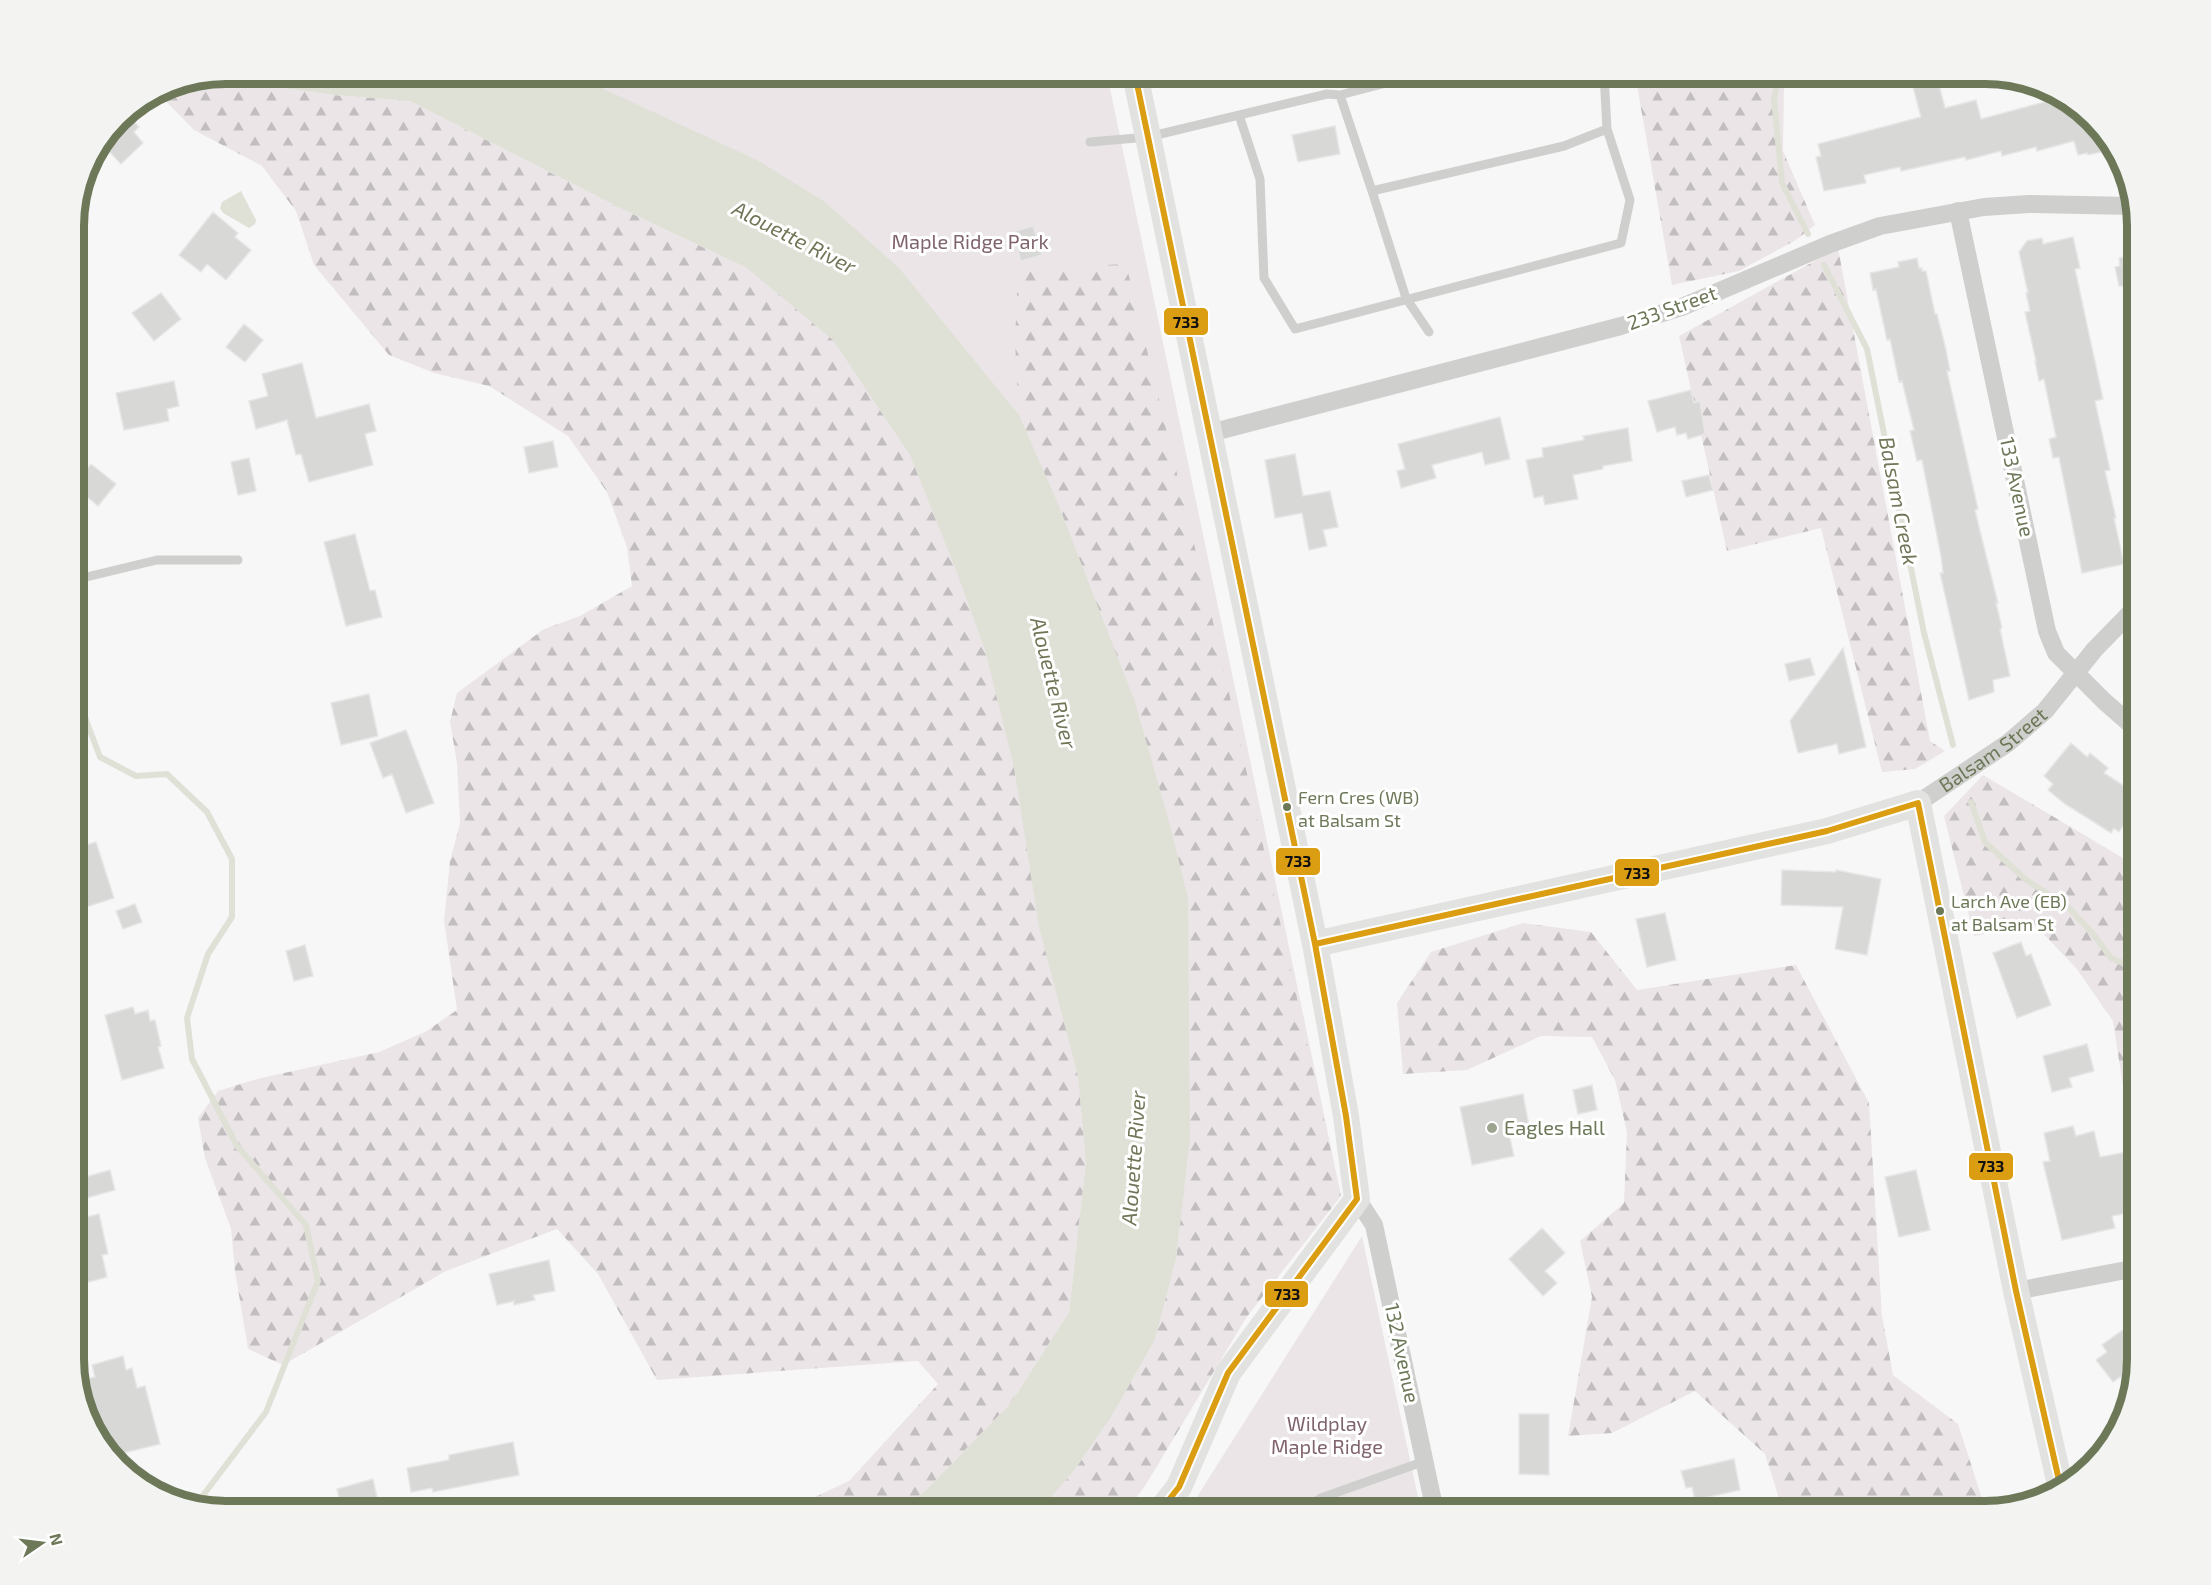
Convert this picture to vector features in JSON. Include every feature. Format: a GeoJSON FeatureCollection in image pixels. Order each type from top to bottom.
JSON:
{"type":"FeatureCollection","features":[{"type":"Feature","properties":{"kind":"street"},"geometry":{"type":"LineString","coordinates":[[1137,84],[1316,944],[1358,1199],[1228,1373],[1179,1487],[1168,1501]]}},
{"type":"Feature","properties":{"kind":"street","name":"233 Street"},"geometry":{"type":"LineString","coordinates":[[1210,433],[1621,326],[1682,307],[1830,244],[1880,226],[1984,207],[2029,204],[2125,206]]}},
{"type":"Feature","properties":{"kind":"street","name":"133 Avenue"},"geometry":{"type":"LineString","coordinates":[[1958,211],[2048,631],[2056,653],[2127,720]]}},
{"type":"Feature","properties":{"kind":"street","name":"Balsam Street"},"geometry":{"type":"LineString","coordinates":[[1316,944],[1827,831],[1918,803],[2008,743],[2045,711],[2076,673],[2127,618]]}},
{"type":"Feature","properties":{"kind":"street"},"geometry":{"type":"LineString","coordinates":[[1918,803],[2016,1291],[2064,1477]]}},
{"type":"Feature","properties":{"kind":"street","name":"132 Avenue"},"geometry":{"type":"LineString","coordinates":[[1358,1199],[1374,1226],[1433,1501]]}},
{"type":"Feature","properties":{"kind":"street"},"geometry":{"type":"LineString","coordinates":[[2016,1291],[2127,1270]]}},
{"type":"Feature","properties":{"kind":"lane"},"geometry":{"type":"LineString","coordinates":[[1090,142],[1148,137],[1327,94],[1340,95],[1382,84]]}},
{"type":"Feature","properties":{"kind":"lane"},"geometry":{"type":"LineString","coordinates":[[1239,115],[1260,179],[1264,278],[1295,329],[1621,243],[1630,200],[1607,129],[1605,84]]}},
{"type":"Feature","properties":{"kind":"lane"},"geometry":{"type":"LineString","coordinates":[[1340,95],[1406,298],[1430,332]]}},
{"type":"Feature","properties":{"kind":"lane"},"geometry":{"type":"LineString","coordinates":[[1372,191],[1564,146],[1607,129]]}},
{"type":"Feature","properties":{"kind":"lane"},"geometry":{"type":"LineString","coordinates":[[84,578],[157,560],[238,560]]}},
{"type":"Feature","properties":{"kind":"lane"},"geometry":{"type":"LineString","coordinates":[[1317,1501],[1425,1461]]}},
{"type":"Feature","properties":{"kind":"green space"},"geometry":{"type":"Polygon","coordinates":[[[254,84],[334,95],[410,101],[622,209],[747,268],[833,340],[910,455],[985,650],[1014,767],[1039,926],[1078,1076],[1086,1162],[1069,1312],[1010,1404],[924,1492],[912,1501],[806,1501],[849,1481],[938,1384],[918,1361],[657,1380],[598,1274],[557,1229],[446,1271],[283,1365],[248,1349],[235,1271],[231,1229],[205,1158],[198,1118],[218,1091],[257,1079],[379,1052],[425,1032],[457,1010],[444,920],[450,861],[460,823],[457,763],[450,722],[457,693],[544,629],[580,616],[632,586],[627,547],[607,492],[568,436],[489,386],[434,373],[389,355],[314,265],[296,211],[262,166],[194,130],[164,99],[207,85],[254,84]]]}},
{"type":"Feature","properties":{"kind":"green space","name":"Maple Ridge Park"},"geometry":{"type":"Polygon","coordinates":[[[284,84],[1109,84],[1341,1196],[1075,1254],[1086,1162],[747,268],[410,101],[284,84]]]}},
{"type":"Feature","properties":{"kind":"green space"},"geometry":{"type":"Polygon","coordinates":[[[1637,84],[1784,84],[1783,151],[1815,225],[1796,240],[1739,271],[1672,285],[1637,84]]]}},
{"type":"Feature","properties":{"kind":"green space"},"geometry":{"type":"Polygon","coordinates":[[[1838,248],[1930,741],[1945,751],[1915,769],[1882,772],[1821,528],[1727,551],[1679,336],[1838,248]]]}},
{"type":"Feature","properties":{"kind":"green space"},"geometry":{"type":"Polygon","coordinates":[[[1126,264],[1215,630],[1341,1196],[1246,1318],[1145,1486],[1134,1501],[1048,1501],[1073,1472],[1112,1416],[1154,1339],[1176,1259],[1190,1138],[1189,1026],[1055,506],[1019,415],[1015,342],[1018,269],[1126,264]]]}},
{"type":"Feature","properties":{"kind":"green space"},"geometry":{"type":"Polygon","coordinates":[[[1983,775],[2127,859],[2127,1094],[2124,1093],[2113,1021],[2076,968],[2035,925],[1974,936],[1944,816],[1983,775]]]}},
{"type":"Feature","properties":{"kind":"green space"},"geometry":{"type":"Polygon","coordinates":[[[1523,923],[1591,932],[1637,990],[1796,965],[1869,1103],[1882,1316],[1893,1375],[1958,1424],[1983,1501],[1780,1501],[1765,1454],[1695,1391],[1612,1433],[1568,1436],[1592,1297],[1580,1241],[1624,1203],[1627,1132],[1615,1080],[1592,1037],[1541,1036],[1467,1070],[1403,1074],[1397,1003],[1431,952],[1523,923]]]}},
{"type":"Feature","properties":{"kind":"green space","name":"Wildplay Maple Ridge"},"geometry":{"type":"Polygon","coordinates":[[[1362,1236],[1419,1501],[1194,1501],[1362,1236]]]}},
{"type":"Feature","properties":{"kind":"water","name":"Alouette River"},"geometry":{"type":"Polygon","coordinates":[[[254,84],[593,84],[757,160],[825,202],[899,268],[1019,415],[1059,506],[1135,702],[1188,898],[1190,1138],[1176,1259],[1155,1339],[1112,1416],[1073,1472],[1048,1501],[912,1501],[924,1492],[1010,1404],[1069,1312],[1086,1162],[1078,1076],[1039,927],[1014,767],[985,650],[910,455],[833,340],[747,268],[622,209],[410,101],[334,95],[254,84]]]}},
{"type":"Feature","properties":{"kind":"water"},"geometry":{"type":"Polygon","coordinates":[[[241,191],[256,220],[255,224],[249,228],[223,213],[220,208],[222,202],[241,191]]]}},
{"type":"Feature","properties":{"kind":"building"},"geometry":{"type":"Polygon","coordinates":[[[1939,84],[1945,108],[1976,100],[1981,119],[2051,100],[2079,119],[2092,132],[2105,151],[2078,155],[2074,141],[2037,151],[2036,147],[2002,156],[2001,151],[1966,160],[1965,157],[1901,171],[1900,167],[1864,175],[1866,183],[1824,191],[1816,157],[1821,156],[1818,144],[1921,117],[1913,87],[1939,84]]]}},
{"type":"Feature","properties":{"kind":"building"},"geometry":{"type":"Polygon","coordinates":[[[132,119],[139,127],[134,132],[143,143],[121,164],[107,149],[132,119]]]}},
{"type":"Feature","properties":{"kind":"building"},"geometry":{"type":"Polygon","coordinates":[[[1335,126],[1340,154],[1298,162],[1292,135],[1335,126]]]}},
{"type":"Feature","properties":{"kind":"building"},"geometry":{"type":"Polygon","coordinates":[[[213,212],[238,233],[235,237],[251,250],[226,280],[207,264],[201,272],[179,255],[213,212]]]}},
{"type":"Feature","properties":{"kind":"building"},"geometry":{"type":"Polygon","coordinates":[[[1033,226],[1042,255],[1021,261],[1012,232],[1033,226]]]}},
{"type":"Feature","properties":{"kind":"building"},"geometry":{"type":"Polygon","coordinates":[[[2073,237],[2080,268],[2075,269],[2103,399],[2095,401],[2110,470],[2105,471],[2124,564],[2082,573],[2059,457],[2053,458],[2049,439],[2056,437],[2044,379],[2039,381],[2025,312],[2030,311],[2019,252],[2027,241],[2042,238],[2043,244],[2073,237]]]}},
{"type":"Feature","properties":{"kind":"building"},"geometry":{"type":"Polygon","coordinates":[[[2127,256],[2127,304],[2123,286],[2119,286],[2115,267],[2120,266],[2119,258],[2127,256]]]}},
{"type":"Feature","properties":{"kind":"building"},"geometry":{"type":"Polygon","coordinates":[[[1917,258],[1919,268],[1926,271],[1935,314],[1937,314],[1946,350],[1950,371],[1947,371],[1978,509],[1975,510],[1998,603],[1996,603],[2002,628],[2000,629],[2010,676],[1993,680],[1994,692],[1969,700],[1940,573],[1943,573],[1941,556],[1922,460],[1917,461],[1910,431],[1914,430],[1902,381],[1899,382],[1890,339],[1887,340],[1876,289],[1873,290],[1870,273],[1899,267],[1898,262],[1917,258]]]}},
{"type":"Feature","properties":{"kind":"building"},"geometry":{"type":"Polygon","coordinates":[[[161,293],[181,319],[154,341],[132,313],[161,293]]]}},
{"type":"Feature","properties":{"kind":"building"},"geometry":{"type":"Polygon","coordinates":[[[244,324],[263,340],[245,362],[226,347],[244,324]]]}},
{"type":"Feature","properties":{"kind":"building"},"geometry":{"type":"Polygon","coordinates":[[[302,363],[316,418],[369,404],[376,431],[365,434],[373,465],[309,482],[301,454],[296,455],[287,420],[256,429],[249,401],[268,396],[262,374],[302,363]]]}},
{"type":"Feature","properties":{"kind":"building"},"geometry":{"type":"Polygon","coordinates":[[[174,381],[179,406],[167,409],[169,421],[124,430],[116,393],[174,381]]]}},
{"type":"Feature","properties":{"kind":"building"},"geometry":{"type":"Polygon","coordinates":[[[1691,390],[1694,403],[1700,401],[1705,434],[1688,439],[1686,433],[1677,435],[1675,427],[1657,432],[1648,401],[1691,390]]]}},
{"type":"Feature","properties":{"kind":"building"},"geometry":{"type":"Polygon","coordinates":[[[1500,417],[1510,459],[1485,465],[1482,452],[1432,465],[1436,478],[1401,488],[1397,471],[1405,469],[1398,444],[1500,417]]]}},
{"type":"Feature","properties":{"kind":"building"},"geometry":{"type":"Polygon","coordinates":[[[1628,428],[1632,461],[1603,466],[1603,469],[1573,475],[1578,499],[1545,505],[1543,496],[1534,498],[1526,460],[1543,457],[1542,448],[1584,440],[1583,436],[1628,428]]]}},
{"type":"Feature","properties":{"kind":"building"},"geometry":{"type":"Polygon","coordinates":[[[553,441],[558,467],[529,473],[524,447],[553,441]]]}},
{"type":"Feature","properties":{"kind":"building"},"geometry":{"type":"Polygon","coordinates":[[[1295,454],[1303,496],[1330,491],[1338,527],[1323,530],[1327,546],[1309,550],[1302,513],[1275,518],[1265,460],[1295,454]]]}},
{"type":"Feature","properties":{"kind":"building"},"geometry":{"type":"Polygon","coordinates":[[[249,458],[256,491],[238,495],[231,462],[249,458]]]}},
{"type":"Feature","properties":{"kind":"building"},"geometry":{"type":"Polygon","coordinates":[[[91,464],[116,484],[98,506],[84,494],[84,473],[91,464]]]}},
{"type":"Feature","properties":{"kind":"building"},"geometry":{"type":"Polygon","coordinates":[[[1709,475],[1713,490],[1686,497],[1682,481],[1709,475]]]}},
{"type":"Feature","properties":{"kind":"building"},"geometry":{"type":"Polygon","coordinates":[[[355,534],[370,591],[375,590],[382,617],[346,626],[324,542],[355,534]]]}},
{"type":"Feature","properties":{"kind":"building"},"geometry":{"type":"Polygon","coordinates":[[[1843,648],[1866,747],[1839,754],[1837,744],[1798,753],[1790,721],[1843,648]]]}},
{"type":"Feature","properties":{"kind":"building"},"geometry":{"type":"Polygon","coordinates":[[[1810,658],[1815,675],[1789,681],[1785,664],[1810,658]]]}},
{"type":"Feature","properties":{"kind":"building"},"geometry":{"type":"Polygon","coordinates":[[[369,694],[378,736],[341,745],[331,703],[369,694]]]}},
{"type":"Feature","properties":{"kind":"building"},"geometry":{"type":"Polygon","coordinates":[[[406,730],[434,803],[406,813],[392,774],[383,778],[370,743],[406,730]]]}},
{"type":"Feature","properties":{"kind":"building"},"geometry":{"type":"Polygon","coordinates":[[[2071,743],[2087,757],[2090,753],[2108,768],[2104,773],[2127,788],[2127,820],[2119,832],[2114,828],[2111,833],[2065,804],[2048,790],[2053,784],[2044,776],[2071,743]]]}},
{"type":"Feature","properties":{"kind":"building"},"geometry":{"type":"Polygon","coordinates":[[[96,842],[114,898],[84,908],[84,846],[96,842]]]}},
{"type":"Feature","properties":{"kind":"building"},"geometry":{"type":"Polygon","coordinates":[[[1782,870],[1836,872],[1836,870],[1881,879],[1867,955],[1835,949],[1843,907],[1781,905],[1782,870]]]}},
{"type":"Feature","properties":{"kind":"building"},"geometry":{"type":"Polygon","coordinates":[[[135,904],[142,922],[123,929],[116,911],[135,904]]]}},
{"type":"Feature","properties":{"kind":"building"},"geometry":{"type":"Polygon","coordinates":[[[1665,913],[1676,960],[1647,967],[1636,919],[1665,913]]]}},
{"type":"Feature","properties":{"kind":"building"},"geometry":{"type":"Polygon","coordinates":[[[2021,942],[2026,956],[2031,954],[2051,1005],[2017,1018],[1993,953],[2021,942]]]}},
{"type":"Feature","properties":{"kind":"building"},"geometry":{"type":"Polygon","coordinates":[[[305,945],[313,976],[294,981],[286,951],[305,945]]]}},
{"type":"Feature","properties":{"kind":"building"},"geometry":{"type":"Polygon","coordinates":[[[133,1007],[135,1014],[148,1010],[150,1021],[155,1020],[161,1046],[158,1047],[164,1068],[122,1080],[105,1015],[133,1007]]]}},
{"type":"Feature","properties":{"kind":"building"},"geometry":{"type":"Polygon","coordinates":[[[2087,1044],[2094,1071],[2069,1078],[2072,1087],[2052,1092],[2043,1056],[2087,1044]]]}},
{"type":"Feature","properties":{"kind":"building"},"geometry":{"type":"Polygon","coordinates":[[[1592,1085],[1597,1110],[1578,1114],[1573,1090],[1592,1085]]]}},
{"type":"Feature","properties":{"kind":"building","name":"Eagles Hall"},"geometry":{"type":"Polygon","coordinates":[[[1523,1094],[1529,1126],[1508,1130],[1514,1156],[1472,1165],[1460,1107],[1523,1094]]]}},
{"type":"Feature","properties":{"kind":"building"},"geometry":{"type":"Polygon","coordinates":[[[2073,1126],[2076,1136],[2094,1131],[2100,1157],[2127,1152],[2127,1213],[2112,1216],[2115,1228],[2062,1240],[2043,1162],[2050,1161],[2044,1133],[2073,1126]]]}},
{"type":"Feature","properties":{"kind":"building"},"geometry":{"type":"Polygon","coordinates":[[[110,1170],[115,1190],[84,1199],[84,1177],[110,1170]]]}},
{"type":"Feature","properties":{"kind":"building"},"geometry":{"type":"Polygon","coordinates":[[[1916,1170],[1930,1230],[1899,1237],[1885,1177],[1916,1170]]]}},
{"type":"Feature","properties":{"kind":"building"},"geometry":{"type":"Polygon","coordinates":[[[99,1214],[108,1254],[102,1255],[107,1277],[84,1283],[84,1218],[99,1214]]]}},
{"type":"Feature","properties":{"kind":"building"},"geometry":{"type":"Polygon","coordinates":[[[1542,1228],[1565,1253],[1545,1271],[1557,1283],[1543,1296],[1509,1259],[1542,1228]]]}},
{"type":"Feature","properties":{"kind":"building"},"geometry":{"type":"Polygon","coordinates":[[[549,1260],[555,1291],[533,1295],[535,1300],[514,1305],[514,1301],[497,1305],[489,1274],[549,1260]]]}},
{"type":"Feature","properties":{"kind":"building"},"geometry":{"type":"Polygon","coordinates":[[[2127,1327],[2126,1372],[2113,1382],[2096,1360],[2107,1352],[2102,1345],[2127,1327]]]}},
{"type":"Feature","properties":{"kind":"building"},"geometry":{"type":"Polygon","coordinates":[[[123,1356],[126,1370],[132,1368],[137,1388],[145,1386],[160,1444],[119,1453],[98,1421],[87,1379],[95,1377],[92,1365],[123,1356]]]}},
{"type":"Feature","properties":{"kind":"building"},"geometry":{"type":"Polygon","coordinates":[[[1519,1414],[1549,1414],[1549,1475],[1519,1474],[1519,1414]]]}},
{"type":"Feature","properties":{"kind":"building"},"geometry":{"type":"Polygon","coordinates":[[[513,1442],[519,1475],[433,1492],[432,1488],[411,1492],[407,1468],[449,1460],[449,1455],[513,1442]]]}},
{"type":"Feature","properties":{"kind":"building"},"geometry":{"type":"Polygon","coordinates":[[[1734,1459],[1740,1490],[1695,1500],[1692,1487],[1686,1488],[1681,1471],[1734,1459]]]}},
{"type":"Feature","properties":{"kind":"building"},"geometry":{"type":"Polygon","coordinates":[[[373,1479],[378,1501],[340,1501],[337,1489],[373,1479]]]}},
{"type":"Feature","properties":{"kind":"waterway","name":"Balsam Creek"},"geometry":{"type":"LineString","coordinates":[[1777,84],[1774,99],[1782,183],[1808,234]]}},
{"type":"Feature","properties":{"kind":"waterway","name":"Balsam Creek"},"geometry":{"type":"LineString","coordinates":[[1824,265],[1867,349],[1924,633],[1953,745]]}},
{"type":"Feature","properties":{"kind":"waterway"},"geometry":{"type":"LineString","coordinates":[[84,715],[100,757],[136,776],[167,774],[207,812],[232,859],[232,917],[208,954],[187,1018],[192,1059],[237,1146],[306,1225],[318,1281],[266,1412],[201,1499]]}},
{"type":"Feature","properties":{"kind":"waterway","name":"Balsam Creek"},"geometry":{"type":"LineString","coordinates":[[1971,802],[1985,842],[2025,879],[2068,907],[2094,935],[2111,958],[2127,965]]}},
{"type":"Feature","properties":{"kind":"transit line","name":"733"},"geometry":{"type":"LineString","coordinates":[[1137,84],[1315,944],[1346,1116],[1357,1199],[1228,1373],[1179,1487],[1168,1501]]}},
{"type":"Feature","properties":{"kind":"transit line","name":"733"},"geometry":{"type":"LineString","coordinates":[[1315,944],[1827,831],[1918,803],[2016,1291],[2059,1480]]}},
{"type":"Feature","properties":{"kind":"place","name":"Fern Cres (WB) at Balsam St"},"geometry":{"type":"Point","coordinates":[1287,807]}},
{"type":"Feature","properties":{"kind":"place","name":"Larch Ave (EB) at Balsam St"},"geometry":{"type":"Point","coordinates":[1940,911]}},
{"type":"Feature","properties":{"kind":"place","name":"Eagles Hall"},"geometry":{"type":"Point","coordinates":[1492,1128]}}]}
